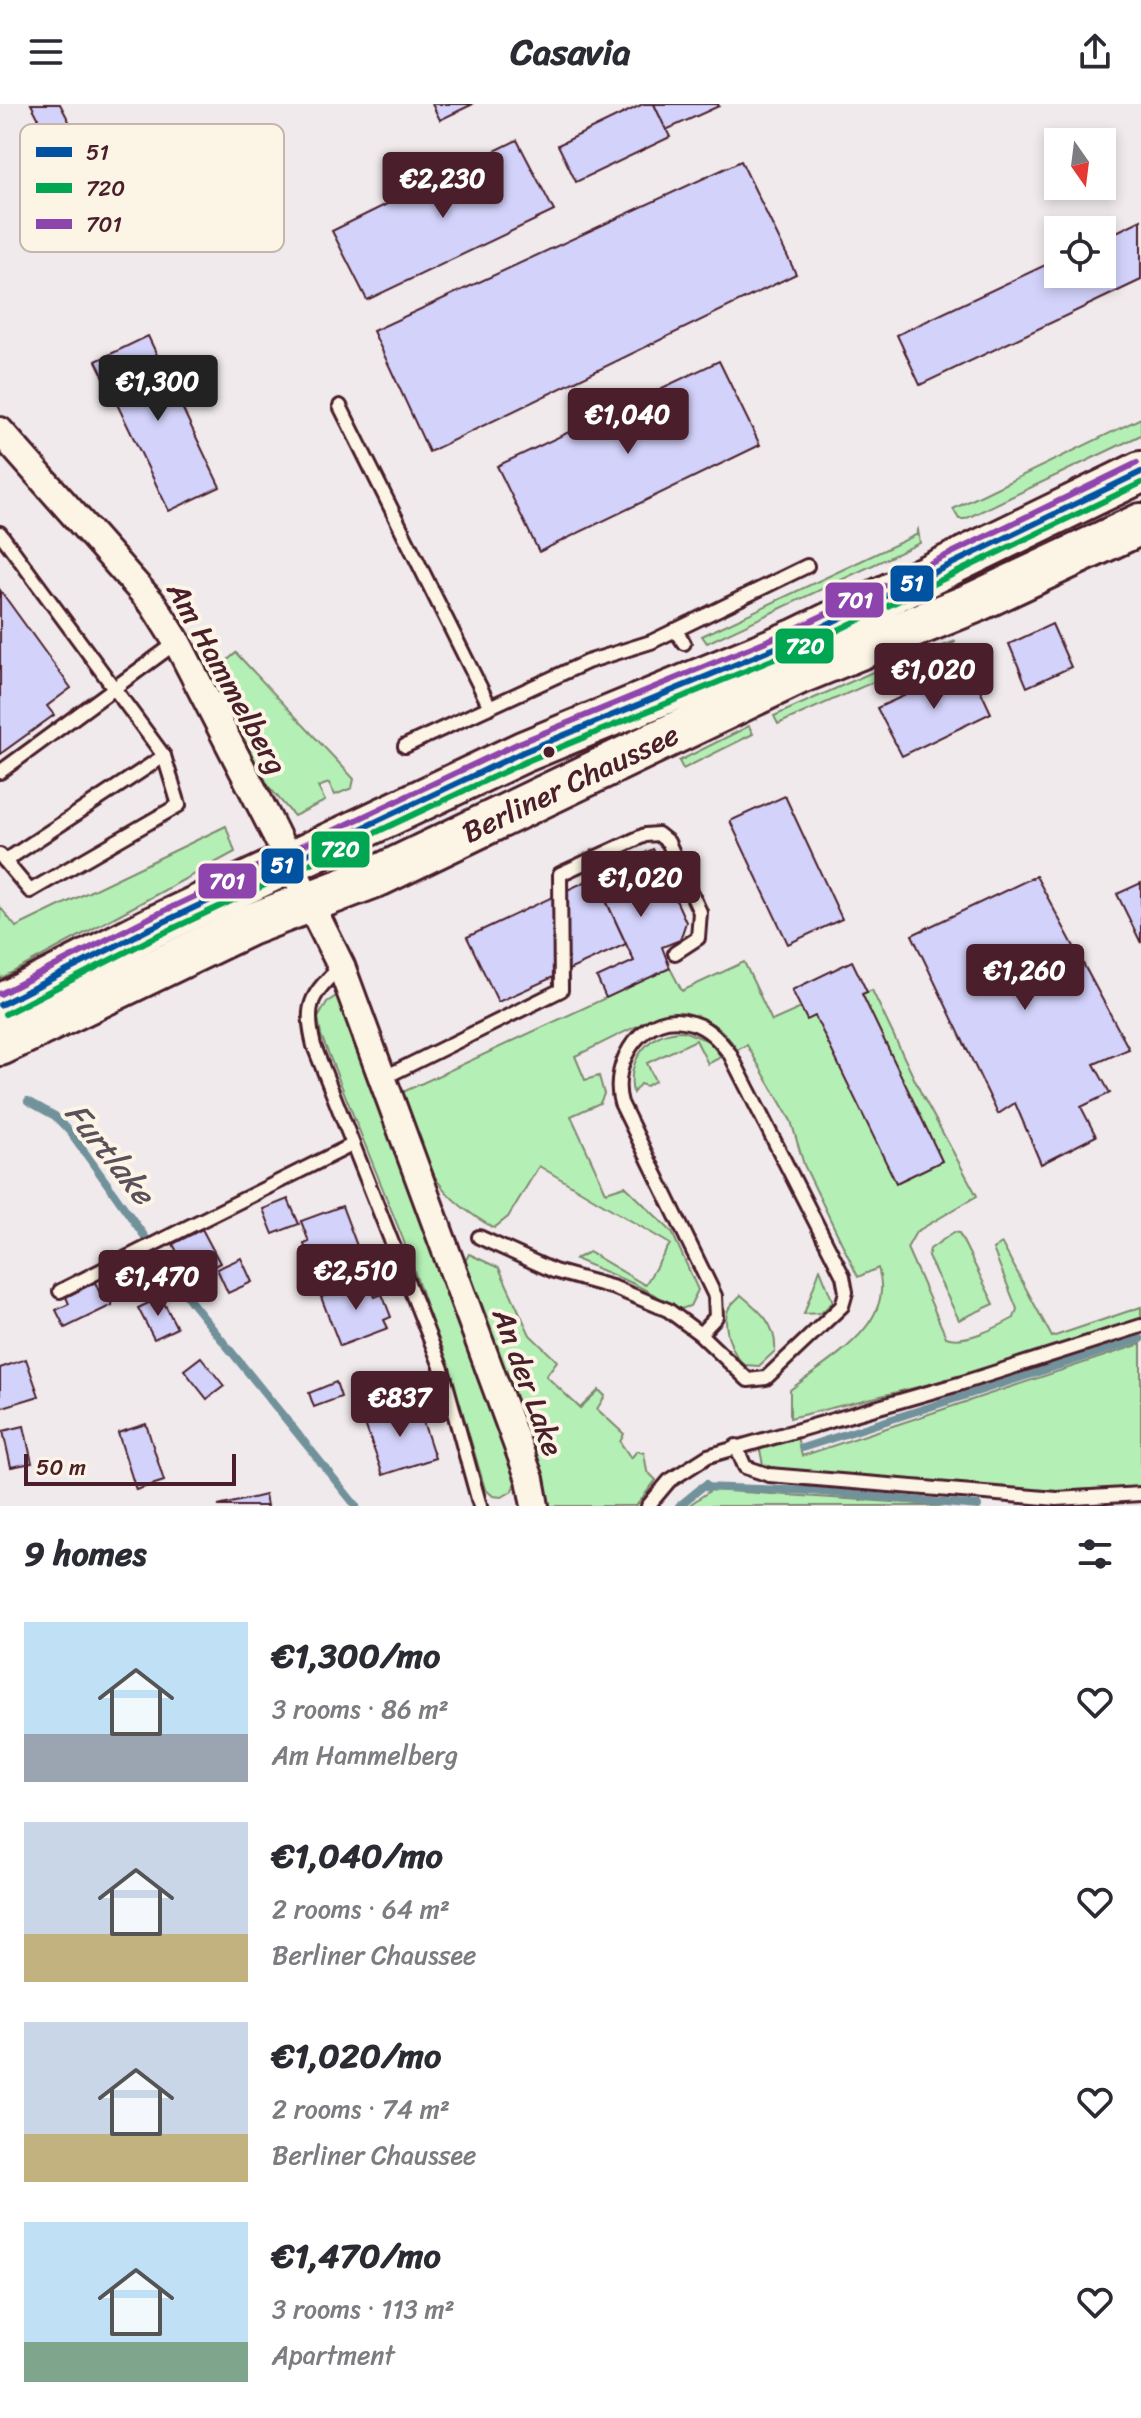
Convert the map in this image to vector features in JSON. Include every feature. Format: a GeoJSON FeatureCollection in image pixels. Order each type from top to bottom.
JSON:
{"type":"FeatureCollection","features":[{"type":"Feature","properties":{"kind":"main road","name":"Berliner Chaussee"},"geometry":{"type":"LineString","coordinates":[[0,1005],[290,862],[523,752],[797,639],[1141,472]]}},
{"type":"Feature","properties":{"kind":"main road","name":"Berliner Chaussee"},"geometry":{"type":"LineString","coordinates":[[0,1045],[249,925],[380,875],[798,674],[973,603],[1141,524]]}},
{"type":"Feature","properties":{"kind":"street","name":"Am Hammelberg"},"geometry":{"type":"LineString","coordinates":[[0,431],[131,577],[177,642],[309,902]]}},
{"type":"Feature","properties":{"kind":"street","name":"An der Lake"},"geometry":{"type":"LineString","coordinates":[[309,902],[341,966],[530,1479],[529,1505]]}},
{"type":"Feature","properties":{"kind":"lane"},"geometry":{"type":"LineString","coordinates":[[340,406],[490,707]]}},
{"type":"Feature","properties":{"kind":"lane"},"geometry":{"type":"LineString","coordinates":[[0,533],[164,756],[179,805],[30,891],[2,858],[164,756]]}},
{"type":"Feature","properties":{"kind":"lane"},"geometry":{"type":"LineString","coordinates":[[405,746],[587,662],[651,642],[807,566]]}},
{"type":"Feature","properties":{"kind":"lane"},"geometry":{"type":"LineString","coordinates":[[675,630],[684,643]]}},
{"type":"Feature","properties":{"kind":"lane"},"geometry":{"type":"LineString","coordinates":[[0,772],[177,642]]}},
{"type":"Feature","properties":{"kind":"lane"},"geometry":{"type":"LineString","coordinates":[[383,1078],[557,994],[564,981],[560,874],[645,835],[658,834],[668,842],[700,912],[698,938],[675,953]]}},
{"type":"Feature","properties":{"kind":"lane"},"geometry":{"type":"LineString","coordinates":[[341,966],[314,992],[307,1017],[314,1046],[442,1369],[480,1506]]}},
{"type":"Feature","properties":{"kind":"lane"},"geometry":{"type":"LineString","coordinates":[[479,1237],[554,1271],[630,1293],[668,1310],[700,1334],[742,1378],[761,1380],[839,1309],[846,1292],[843,1276],[730,1054],[701,1026],[679,1021],[649,1028],[632,1043],[619,1071],[618,1092],[715,1296],[716,1317],[700,1334]]}},
{"type":"Feature","properties":{"kind":"lane"},"geometry":{"type":"LineString","coordinates":[[60,1291],[352,1145]]}},
{"type":"Feature","properties":{"kind":"lane"},"geometry":{"type":"LineString","coordinates":[[648,1506],[683,1470],[736,1446],[959,1384],[1141,1326]]}},
{"type":"Feature","properties":{"kind":"lane"},"geometry":{"type":"LineString","coordinates":[[736,1446],[745,1467],[769,1475],[1057,1499],[1141,1494]]}},
{"type":"Feature","properties":{"kind":"green space"},"geometry":{"type":"Polygon","coordinates":[[[1141,418],[1141,435],[965,519],[959,519],[953,509],[1141,418]]]}},
{"type":"Feature","properties":{"kind":"green space"},"geometry":{"type":"Polygon","coordinates":[[[918,530],[920,543],[707,643],[702,636],[916,535],[918,530]]]}},
{"type":"Feature","properties":{"kind":"green space"},"geometry":{"type":"Polygon","coordinates":[[[956,641],[946,650],[778,724],[774,716],[875,671],[956,641]]]}},
{"type":"Feature","properties":{"kind":"green space"},"geometry":{"type":"Polygon","coordinates":[[[236,653],[354,779],[352,788],[335,795],[329,783],[318,787],[325,801],[294,816],[269,787],[209,676],[236,653]]]}},
{"type":"Feature","properties":{"kind":"green space"},"geometry":{"type":"Polygon","coordinates":[[[749,726],[753,734],[683,769],[679,761],[749,726]]]}},
{"type":"Feature","properties":{"kind":"green space"},"geometry":{"type":"Polygon","coordinates":[[[226,826],[235,852],[0,979],[0,907],[16,927],[226,826]]]}},
{"type":"Feature","properties":{"kind":"green space"},"geometry":{"type":"Polygon","coordinates":[[[744,962],[772,1021],[801,1008],[807,1019],[815,1016],[897,1183],[942,1161],[862,994],[872,990],[921,1093],[977,1196],[916,1232],[907,1248],[946,1337],[971,1336],[1014,1318],[1017,1309],[993,1249],[1002,1244],[1052,1337],[1141,1307],[1141,1318],[959,1377],[790,1418],[790,1390],[840,1353],[869,1324],[878,1307],[881,1288],[878,1268],[858,1277],[804,1165],[791,1121],[747,1045],[737,1050],[720,1029],[701,1018],[681,1015],[660,1018],[575,1056],[585,1080],[599,1076],[604,1094],[600,1103],[571,1116],[606,1192],[625,1186],[672,1232],[698,1290],[690,1306],[681,1309],[634,1284],[575,1259],[589,1252],[645,1285],[670,1244],[539,1166],[508,1217],[494,1228],[454,1200],[432,1172],[403,1092],[670,968],[682,991],[744,962]]]}},
{"type":"Feature","properties":{"kind":"green space"},"geometry":{"type":"Polygon","coordinates":[[[338,995],[517,1475],[512,1491],[502,1497],[493,1496],[485,1489],[460,1404],[403,1239],[321,1035],[318,1018],[327,1002],[338,995]]]}},
{"type":"Feature","properties":{"kind":"green space"},"geometry":{"type":"Polygon","coordinates":[[[683,1031],[709,1041],[721,1057],[708,1064],[696,1040],[647,1063],[655,1081],[646,1086],[640,1084],[633,1093],[633,1069],[643,1050],[660,1036],[683,1031]]]}},
{"type":"Feature","properties":{"kind":"green space"},"geometry":{"type":"Polygon","coordinates":[[[954,1232],[959,1233],[994,1304],[959,1320],[928,1257],[930,1249],[954,1232]]]}},
{"type":"Feature","properties":{"kind":"green space"},"geometry":{"type":"Polygon","coordinates":[[[469,1254],[499,1268],[530,1335],[557,1361],[546,1376],[580,1408],[599,1390],[605,1396],[597,1409],[624,1434],[620,1442],[631,1458],[637,1451],[644,1453],[647,1471],[656,1480],[636,1506],[547,1506],[542,1476],[464,1263],[469,1254]]]}},
{"type":"Feature","properties":{"kind":"green space"},"geometry":{"type":"Polygon","coordinates":[[[820,1269],[833,1302],[821,1313],[804,1314],[820,1269]]]}},
{"type":"Feature","properties":{"kind":"green space"},"geometry":{"type":"Polygon","coordinates":[[[741,1295],[760,1312],[773,1333],[775,1351],[759,1366],[745,1365],[740,1361],[727,1332],[728,1310],[741,1295]]]}},
{"type":"Feature","properties":{"kind":"green space"},"geometry":{"type":"Polygon","coordinates":[[[1141,1344],[1141,1487],[1011,1490],[794,1472],[763,1465],[759,1445],[797,1437],[802,1456],[1141,1344]]]}},
{"type":"Feature","properties":{"kind":"green space"},"geometry":{"type":"Polygon","coordinates":[[[711,1490],[953,1506],[688,1506],[711,1490]]]}},
{"type":"Feature","properties":{"kind":"building"},"geometry":{"type":"Polygon","coordinates":[[[31,104],[60,104],[70,124],[41,124],[31,104]]]}},
{"type":"Feature","properties":{"kind":"building"},"geometry":{"type":"Polygon","coordinates":[[[432,104],[473,104],[440,120],[432,104]]]}},
{"type":"Feature","properties":{"kind":"building"},"geometry":{"type":"Polygon","coordinates":[[[643,104],[654,104],[670,137],[576,182],[558,145],[643,104]]]}},
{"type":"Feature","properties":{"kind":"building"},"geometry":{"type":"Polygon","coordinates":[[[654,104],[718,104],[719,106],[666,130],[654,104]]]}},
{"type":"Feature","properties":{"kind":"building"},"geometry":{"type":"Polygon","coordinates":[[[517,140],[554,211],[367,300],[332,231],[517,140]]]}},
{"type":"Feature","properties":{"kind":"building"},"geometry":{"type":"Polygon","coordinates":[[[741,161],[796,274],[429,452],[373,331],[741,161]]]}},
{"type":"Feature","properties":{"kind":"building"},"geometry":{"type":"Polygon","coordinates":[[[1141,220],[1141,280],[920,385],[897,335],[1044,266],[1044,288],[1116,288],[1116,232],[1141,220]]]}},
{"type":"Feature","properties":{"kind":"building"},"geometry":{"type":"Polygon","coordinates":[[[148,336],[220,487],[169,511],[96,361],[148,336]]]}},
{"type":"Feature","properties":{"kind":"building"},"geometry":{"type":"Polygon","coordinates":[[[719,361],[760,445],[539,552],[497,466],[719,361]]]}},
{"type":"Feature","properties":{"kind":"building"},"geometry":{"type":"Polygon","coordinates":[[[0,590],[71,688],[47,706],[54,715],[0,754],[0,590]]]}},
{"type":"Feature","properties":{"kind":"building"},"geometry":{"type":"Polygon","coordinates":[[[1052,624],[1071,667],[1027,687],[1009,644],[1052,624]]]}},
{"type":"Feature","properties":{"kind":"building"},"geometry":{"type":"Polygon","coordinates":[[[969,666],[991,713],[902,756],[877,708],[969,666]]]}},
{"type":"Feature","properties":{"kind":"building"},"geometry":{"type":"Polygon","coordinates":[[[785,796],[842,919],[788,944],[730,821],[785,796]]]}},
{"type":"Feature","properties":{"kind":"building"},"geometry":{"type":"Polygon","coordinates":[[[653,849],[686,922],[680,940],[662,947],[670,968],[606,998],[597,978],[634,961],[595,877],[653,849]]]}},
{"type":"Feature","properties":{"kind":"building"},"geometry":{"type":"Polygon","coordinates":[[[1036,876],[1129,1049],[1094,1064],[1110,1093],[1081,1107],[1096,1136],[1041,1164],[1015,1103],[998,1114],[912,935],[1036,876]]]}},
{"type":"Feature","properties":{"kind":"building"},"geometry":{"type":"Polygon","coordinates":[[[595,877],[626,944],[498,1002],[467,937],[595,877]]]}},
{"type":"Feature","properties":{"kind":"building"},"geometry":{"type":"Polygon","coordinates":[[[1141,883],[1141,943],[1117,894],[1141,883]]]}},
{"type":"Feature","properties":{"kind":"building"},"geometry":{"type":"Polygon","coordinates":[[[852,961],[867,992],[862,994],[942,1161],[896,1183],[815,1016],[807,1020],[792,990],[852,961]]]}},
{"type":"Feature","properties":{"kind":"building"},"geometry":{"type":"Polygon","coordinates":[[[288,1199],[299,1224],[273,1234],[263,1209],[288,1199]]]}},
{"type":"Feature","properties":{"kind":"building"},"geometry":{"type":"Polygon","coordinates":[[[342,1206],[357,1246],[342,1252],[345,1260],[331,1265],[328,1257],[311,1264],[304,1244],[309,1242],[301,1221],[342,1206]]]}},
{"type":"Feature","properties":{"kind":"building"},"geometry":{"type":"Polygon","coordinates":[[[202,1229],[220,1263],[189,1279],[174,1259],[179,1256],[173,1244],[202,1229]]]}},
{"type":"Feature","properties":{"kind":"building"},"geometry":{"type":"Polygon","coordinates":[[[241,1258],[252,1282],[228,1293],[217,1269],[241,1258]]]}},
{"type":"Feature","properties":{"kind":"building"},"geometry":{"type":"Polygon","coordinates":[[[134,1265],[145,1287],[126,1296],[115,1273],[134,1265]]]}},
{"type":"Feature","properties":{"kind":"building"},"geometry":{"type":"Polygon","coordinates":[[[368,1280],[375,1297],[382,1294],[391,1317],[384,1320],[388,1328],[340,1346],[321,1297],[368,1280]]]}},
{"type":"Feature","properties":{"kind":"building"},"geometry":{"type":"Polygon","coordinates":[[[95,1282],[99,1291],[104,1288],[112,1305],[65,1328],[56,1310],[69,1304],[66,1297],[95,1282]]]}},
{"type":"Feature","properties":{"kind":"building"},"geometry":{"type":"Polygon","coordinates":[[[161,1297],[177,1328],[154,1339],[138,1308],[161,1297]]]}},
{"type":"Feature","properties":{"kind":"building"},"geometry":{"type":"Polygon","coordinates":[[[201,1357],[224,1386],[207,1399],[184,1370],[201,1357]]]}},
{"type":"Feature","properties":{"kind":"building"},"geometry":{"type":"Polygon","coordinates":[[[26,1359],[39,1396],[0,1408],[0,1368],[26,1359]]]}},
{"type":"Feature","properties":{"kind":"building"},"geometry":{"type":"Polygon","coordinates":[[[336,1382],[341,1397],[314,1407],[309,1393],[336,1382]]]}},
{"type":"Feature","properties":{"kind":"building"},"geometry":{"type":"Polygon","coordinates":[[[391,1407],[397,1413],[413,1407],[419,1409],[435,1458],[383,1475],[365,1424],[377,1420],[375,1413],[391,1407]]]}},
{"type":"Feature","properties":{"kind":"building"},"geometry":{"type":"Polygon","coordinates":[[[146,1424],[164,1481],[136,1490],[118,1433],[146,1424]]]}},
{"type":"Feature","properties":{"kind":"building"},"geometry":{"type":"Polygon","coordinates":[[[24,1426],[32,1463],[11,1467],[3,1431],[24,1426]]]}},
{"type":"Feature","properties":{"kind":"building"},"geometry":{"type":"Polygon","coordinates":[[[265,1495],[267,1506],[218,1506],[265,1495]]]}},
{"type":"Feature","properties":{"kind":"waterway","name":"Furtlake"},"geometry":{"type":"LineString","coordinates":[[28,1101],[55,1116],[71,1133],[192,1303],[356,1506]]}},
{"type":"Feature","properties":{"kind":"waterway"},"geometry":{"type":"LineString","coordinates":[[802,1448],[1141,1339]]}},
{"type":"Feature","properties":{"kind":"waterway"},"geometry":{"type":"LineString","coordinates":[[679,1506],[706,1484]]}},
{"type":"Feature","properties":{"kind":"waterway"},"geometry":{"type":"LineString","coordinates":[[702,1487],[811,1491],[978,1506]]}},
{"type":"Feature","properties":{"kind":"transit line","name":"701"},"geometry":{"type":"LineString","coordinates":[[0,994],[147,919],[519,743],[793,630],[1137,463]]}},
{"type":"Feature","properties":{"kind":"transit line","name":"51"},"geometry":{"type":"LineString","coordinates":[[0,1005],[151,928],[523,752],[797,639],[1141,472]]}},
{"type":"Feature","properties":{"kind":"transit line","name":"720"},"geometry":{"type":"LineString","coordinates":[[5,1014],[155,937],[527,761],[801,648],[1141,483]]}}]}
